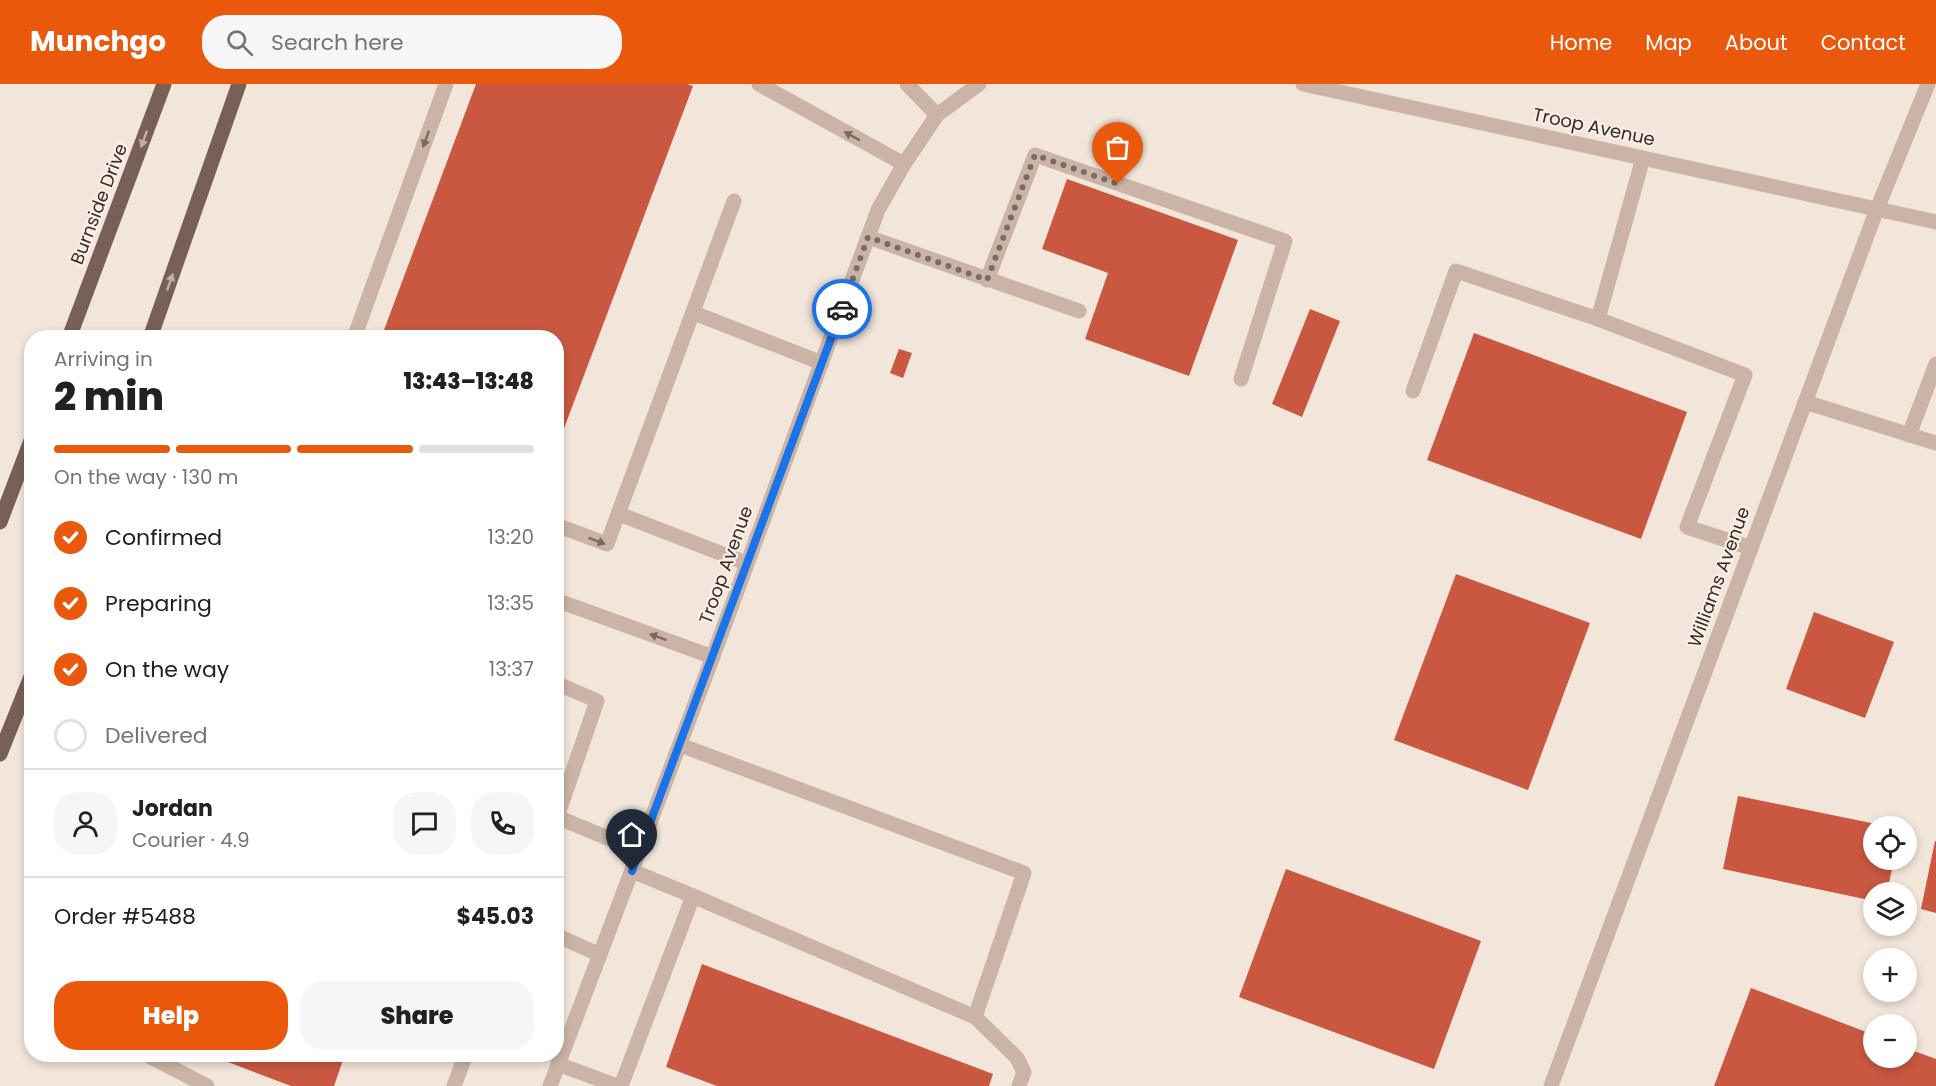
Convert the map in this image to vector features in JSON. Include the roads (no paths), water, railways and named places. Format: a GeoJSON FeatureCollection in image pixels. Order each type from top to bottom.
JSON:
{"type":"FeatureCollection","features":[{"type":"Feature","properties":{"kind":"main road","name":"Burnside Drive"},"geometry":{"type":"LineString","coordinates":[[72,330],[164,84]]}},
{"type":"Feature","properties":{"kind":"main road"},"geometry":{"type":"LineString","coordinates":[[153,330],[240,84]]}},
{"type":"Feature","properties":{"kind":"main road"},"geometry":{"type":"LineString","coordinates":[[0,522],[24,459]]}},
{"type":"Feature","properties":{"kind":"main road"},"geometry":{"type":"LineString","coordinates":[[0,754],[24,694]]}},
{"type":"Feature","properties":{"kind":"street"},"geometry":{"type":"LineString","coordinates":[[357,330],[446,84]]}},
{"type":"Feature","properties":{"kind":"street"},"geometry":{"type":"LineString","coordinates":[[759,84],[904,164]]}},
{"type":"Feature","properties":{"kind":"street"},"geometry":{"type":"LineString","coordinates":[[907,84],[937,115]]}},
{"type":"Feature","properties":{"kind":"street","name":"Troop Avenue"},"geometry":{"type":"LineString","coordinates":[[564,1048],[680,745],[879,210],[904,164],[937,115],[979,84]]}},
{"type":"Feature","properties":{"kind":"street","name":"Troop Avenue"},"geometry":{"type":"LineString","coordinates":[[1303,84],[1936,222]]}},
{"type":"Feature","properties":{"kind":"street","name":"Williams Avenue"},"geometry":{"type":"LineString","coordinates":[[1551,1086],[1877,209],[1928,84]]}},
{"type":"Feature","properties":{"kind":"street"},"geometry":{"type":"LineString","coordinates":[[987,280],[1035,155],[1285,241],[1241,380]]}},
{"type":"Feature","properties":{"kind":"street"},"geometry":{"type":"LineString","coordinates":[[1598,319],[1643,158]]}},
{"type":"Feature","properties":{"kind":"street"},"geometry":{"type":"LineString","coordinates":[[564,528],[607,544],[734,201]]}},
{"type":"Feature","properties":{"kind":"street"},"geometry":{"type":"LineString","coordinates":[[868,237],[1079,310]]}},
{"type":"Feature","properties":{"kind":"street"},"geometry":{"type":"LineString","coordinates":[[1413,391],[1456,271],[1598,319],[1745,375],[1687,527],[1751,548]]}},
{"type":"Feature","properties":{"kind":"street"},"geometry":{"type":"LineString","coordinates":[[694,313],[822,363]]}},
{"type":"Feature","properties":{"kind":"street"},"geometry":{"type":"LineString","coordinates":[[1909,435],[1936,364]]}},
{"type":"Feature","properties":{"kind":"street"},"geometry":{"type":"LineString","coordinates":[[1805,402],[1936,443]]}},
{"type":"Feature","properties":{"kind":"street"},"geometry":{"type":"LineString","coordinates":[[619,514],[746,563]]}},
{"type":"Feature","properties":{"kind":"street"},"geometry":{"type":"LineString","coordinates":[[564,603],[713,657]]}},
{"type":"Feature","properties":{"kind":"street"},"geometry":{"type":"LineString","coordinates":[[564,687],[597,701],[564,798]]}},
{"type":"Feature","properties":{"kind":"street"},"geometry":{"type":"LineString","coordinates":[[680,745],[1024,873],[975,1017]]}},
{"type":"Feature","properties":{"kind":"street"},"geometry":{"type":"LineString","coordinates":[[564,821],[639,851]]}},
{"type":"Feature","properties":{"kind":"street"},"geometry":{"type":"LineString","coordinates":[[632,871],[975,1017],[1017,1058],[1024,1072],[1019,1086]]}},
{"type":"Feature","properties":{"kind":"street"},"geometry":{"type":"LineString","coordinates":[[558,1064],[619,1086],[693,896]]}},
{"type":"Feature","properties":{"kind":"street"},"geometry":{"type":"LineString","coordinates":[[564,939],[600,955]]}},
{"type":"Feature","properties":{"kind":"street"},"geometry":{"type":"LineString","coordinates":[[161,1062],[207,1086]]}},
{"type":"Feature","properties":{"kind":"street"},"geometry":{"type":"LineString","coordinates":[[453,1086],[463,1062]]}},
{"type":"Feature","properties":{"kind":"street","name":"Troop Avenue"},"geometry":{"type":"LineString","coordinates":[[550,1086],[558,1064]]}}]}
